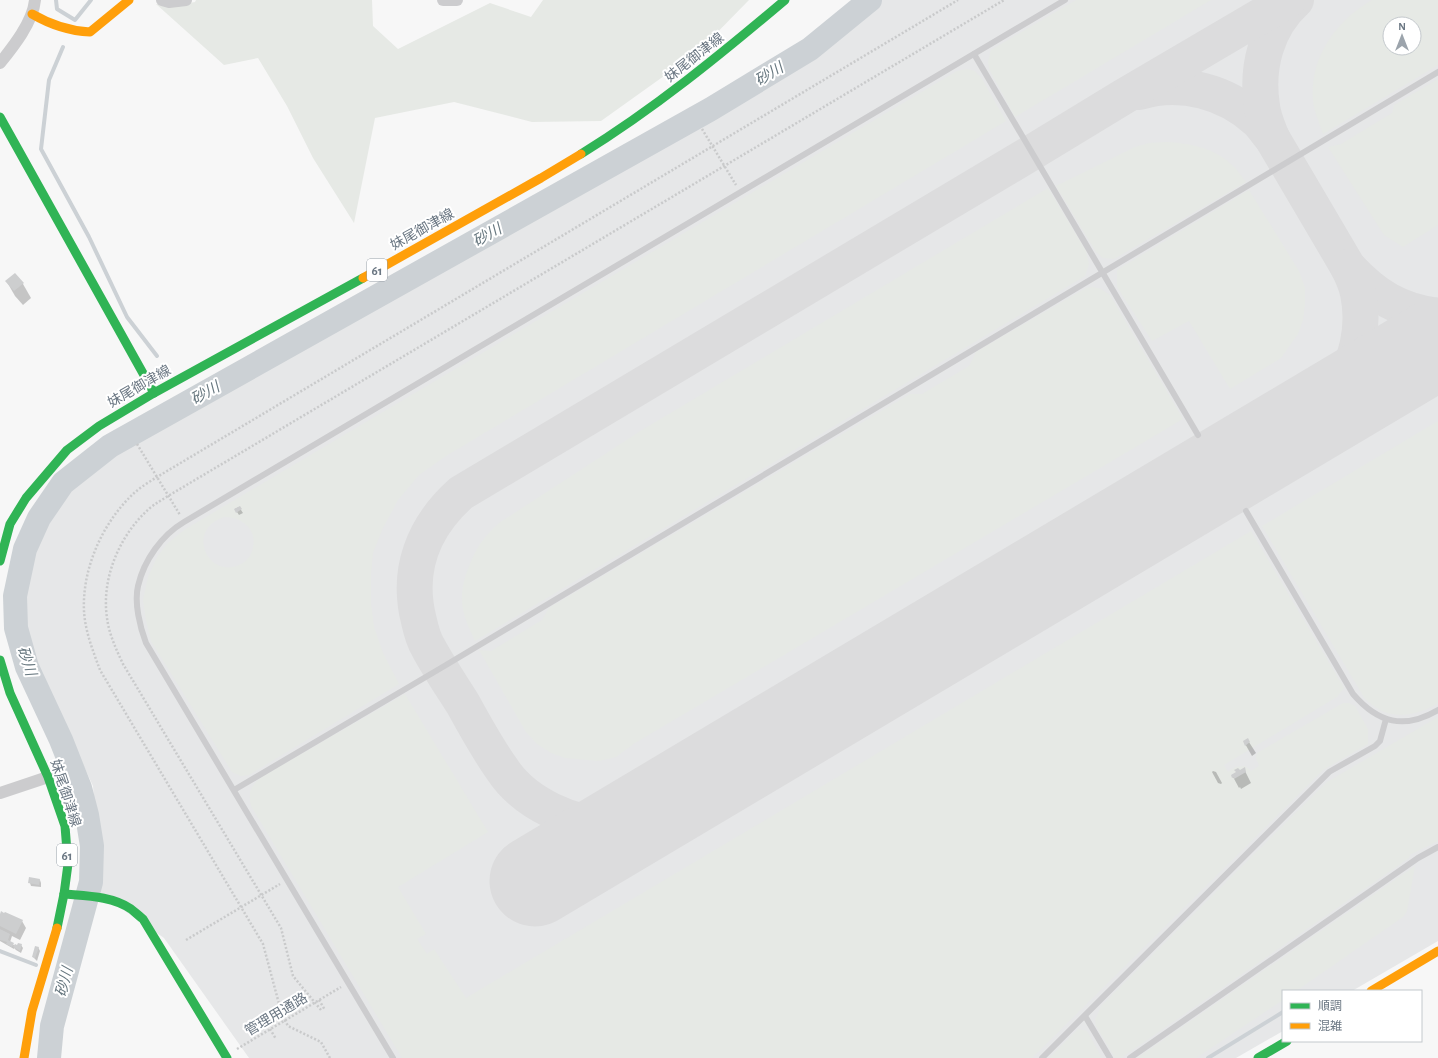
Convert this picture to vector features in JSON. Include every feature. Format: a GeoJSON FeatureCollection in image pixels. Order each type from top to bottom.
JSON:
{"type":"FeatureCollection","features":[{"type":"Feature","properties":{"kind":"main road"},"geometry":{"type":"LineString","coordinates":[[32,14],[48,24],[74,32],[90,32],[129,0]]}},
{"type":"Feature","properties":{"kind":"main road","name":"妹尾御津線"},"geometry":{"type":"LineString","coordinates":[[0,561],[10,524],[26,498],[68,450],[99,426],[154,393],[541,178],[605,139],[662,99],[716,58],[785,0]]}},
{"type":"Feature","properties":{"kind":"main road"},"geometry":{"type":"LineString","coordinates":[[0,117],[154,393]]}},
{"type":"Feature","properties":{"kind":"main road","name":"妹尾御津線"},"geometry":{"type":"LineString","coordinates":[[0,660],[10,693],[48,777],[65,826],[68,864],[64,894],[56,931],[32,1011],[24,1058]]}},
{"type":"Feature","properties":{"kind":"main road"},"geometry":{"type":"LineString","coordinates":[[64,894],[118,902],[131,909],[143,919],[230,1054]]}},
{"type":"Feature","properties":{"kind":"main road"},"geometry":{"type":"LineString","coordinates":[[1373,990],[1438,951]]}},
{"type":"Feature","properties":{"kind":"main road"},"geometry":{"type":"LineString","coordinates":[[1258,1058],[1285,1042]]}},
{"type":"Feature","properties":{"kind":"street"},"geometry":{"type":"LineString","coordinates":[[0,63],[18,39],[32,14],[34,0]]}},
{"type":"Feature","properties":{"kind":"street"},"geometry":{"type":"LineString","coordinates":[[162,0],[169,2],[186,0]]}},
{"type":"Feature","properties":{"kind":"street"},"geometry":{"type":"LineString","coordinates":[[443,0],[457,0]]}},
{"type":"Feature","properties":{"kind":"street"},"geometry":{"type":"LineString","coordinates":[[0,793],[48,777]]}},
{"type":"Feature","properties":{"kind":"lane"},"geometry":{"type":"LineString","coordinates":[[392,1058],[146,643],[140,625],[137,606],[137,586],[154,550],[166,536],[184,522],[1065,0]]}},
{"type":"Feature","properties":{"kind":"lane"},"geometry":{"type":"LineString","coordinates":[[974,54],[1198,435]]}},
{"type":"Feature","properties":{"kind":"lane"},"geometry":{"type":"LineString","coordinates":[[234,790],[1438,72]]}},
{"type":"Feature","properties":{"kind":"lane"},"geometry":{"type":"LineString","coordinates":[[1246,511],[1353,694],[1363,705],[1372,713],[1386,719],[1400,721],[1413,721],[1424,718],[1438,710]]}},
{"type":"Feature","properties":{"kind":"lane"},"geometry":{"type":"LineString","coordinates":[[1042,1058],[1329,772],[1375,746],[1380,741],[1386,719]]}},
{"type":"Feature","properties":{"kind":"lane"},"geometry":{"type":"LineString","coordinates":[[1130,1058],[1418,858],[1438,847]]}},
{"type":"Feature","properties":{"kind":"lane"},"geometry":{"type":"LineString","coordinates":[[1085,1016],[1110,1058]]}},
{"type":"Feature","properties":{"kind":"path"},"geometry":{"type":"LineString","coordinates":[[330,1058],[321,1042],[288,1026],[282,1015],[263,944],[100,670],[90,641],[84,612],[85,585],[91,561],[102,536],[117,512],[133,494],[157,476],[958,0]]}},
{"type":"Feature","properties":{"kind":"path"},"geometry":{"type":"LineString","coordinates":[[321,1010],[292,976],[281,928],[124,664],[114,644],[107,618],[106,597],[109,572],[121,545],[137,521],[151,507],[168,496],[1004,0]]}},
{"type":"Feature","properties":{"kind":"path"},"geometry":{"type":"LineString","coordinates":[[702,129],[741,192]]}},
{"type":"Feature","properties":{"kind":"path"},"geometry":{"type":"LineString","coordinates":[[137,444],[184,522]]}},
{"type":"Feature","properties":{"kind":"path"},"geometry":{"type":"LineString","coordinates":[[186,940],[287,880]]}},
{"type":"Feature","properties":{"kind":"path","name":"管理用通路"},"geometry":{"type":"LineString","coordinates":[[230,1054],[341,987]]}},
{"type":"Feature","properties":{"kind":"path"},"geometry":{"type":"LineString","coordinates":[[319,1000],[325,1010]]}},
{"type":"Feature","properties":{"kind":"path"},"geometry":{"type":"LineString","coordinates":[[270,1029],[276,1039]]}},
{"type":"Feature","properties":{"kind":"shaded area"},"geometry":{"type":"Polygon","coordinates":[[[196,0],[372,0],[373,26],[398,49],[490,3],[531,17],[543,0],[749,0],[699,51],[601,121],[532,122],[454,102],[375,118],[354,223],[313,158],[287,106],[258,58],[224,65],[156,4],[179,5],[195,2],[196,0]]]}},
{"type":"Feature","properties":{"kind":"shaded area"},"geometry":{"type":"Polygon","coordinates":[[[882,0],[1438,0],[1438,941],[1354,990],[1282,990],[1282,1032],[1236,1058],[249,1058],[164,938],[96,891],[98,843],[93,786],[31,653],[23,626],[22,584],[28,561],[49,512],[71,483],[97,466],[330,328],[515,226],[701,120],[814,60],[882,0]]]}},
{"type":"Feature","properties":{"kind":"shaded area"},"geometry":{"type":"Polygon","coordinates":[[[1076,0],[1211,0],[1015,117],[989,69],[988,61],[991,50],[1076,0]]]}},
{"type":"Feature","properties":{"kind":"shaded area"},"geometry":{"type":"Polygon","coordinates":[[[1372,0],[1438,0],[1438,65],[1323,134],[1314,107],[1313,81],[1316,68],[1326,44],[1333,34],[1342,23],[1372,0]]]}},
{"type":"Feature","properties":{"kind":"shaded area"},"geometry":{"type":"Polygon","coordinates":[[[967,69],[975,71],[982,79],[1006,121],[446,456],[419,475],[398,500],[383,528],[373,553],[371,603],[374,627],[383,653],[399,684],[249,775],[241,776],[232,772],[151,641],[143,600],[148,577],[157,557],[167,544],[184,530],[957,71],[967,69]],[[224,517],[212,523],[205,532],[203,542],[206,552],[211,560],[219,566],[229,567],[241,564],[248,559],[252,552],[254,540],[250,529],[242,521],[224,517]]]}},
{"type":"Feature","properties":{"kind":"shaded area"},"geometry":{"type":"Polygon","coordinates":[[[1438,79],[1438,225],[1403,247],[1384,235],[1328,147],[1341,144],[1392,113],[1394,105],[1438,79]]]}},
{"type":"Feature","properties":{"kind":"shaded area"},"geometry":{"type":"Polygon","coordinates":[[[1166,142],[1193,145],[1218,154],[1234,167],[1246,182],[1114,259],[1103,258],[1096,252],[1056,186],[1135,147],[1149,143],[1166,142]]]}},
{"type":"Feature","properties":{"kind":"shaded area"},"geometry":{"type":"Polygon","coordinates":[[[1048,188],[1086,251],[1089,264],[1085,276],[475,641],[463,610],[463,584],[468,568],[476,551],[489,533],[499,523],[642,430],[1048,188]]]}},
{"type":"Feature","properties":{"kind":"shaded area"},"geometry":{"type":"Polygon","coordinates":[[[1249,190],[1299,271],[1305,288],[1305,304],[1303,320],[1298,334],[1281,358],[1230,389],[1189,321],[1152,341],[1117,287],[1117,270],[1249,190]]]}},
{"type":"Feature","properties":{"kind":"shaded area"},"geometry":{"type":"Polygon","coordinates":[[[1092,287],[1101,289],[1110,295],[1183,419],[635,743],[616,757],[599,761],[565,758],[551,753],[537,744],[526,732],[479,650],[491,651],[542,620],[549,608],[910,394],[922,394],[969,366],[976,352],[1086,288],[1092,287]]]}},
{"type":"Feature","properties":{"kind":"shaded area"},"geometry":{"type":"Polygon","coordinates":[[[1438,421],[1438,703],[1418,712],[1395,715],[1380,710],[1365,699],[1262,526],[1438,421]]]}},
{"type":"Feature","properties":{"kind":"shaded area"},"geometry":{"type":"Polygon","coordinates":[[[1251,531],[1344,688],[1337,697],[1224,765],[1228,772],[1236,767],[1245,766],[1251,771],[1259,766],[1256,758],[1257,753],[1343,703],[1349,703],[1355,706],[1368,729],[1368,744],[1323,770],[1032,1058],[402,1058],[251,806],[251,790],[260,778],[405,694],[488,832],[398,887],[426,934],[417,939],[427,954],[434,949],[466,998],[1251,531]]]}},
{"type":"Feature","properties":{"kind":"shaded area"},"geometry":{"type":"Polygon","coordinates":[[[1438,717],[1438,841],[1410,855],[1409,858],[1121,1058],[1115,1058],[1096,1026],[1095,1020],[1101,1006],[1327,782],[1438,717]]]}},
{"type":"Feature","properties":{"kind":"shaded area"},"geometry":{"type":"Polygon","coordinates":[[[1415,866],[1407,911],[1403,917],[1297,990],[1282,990],[1282,1001],[1196,1058],[1137,1058],[1415,866]]]}},
{"type":"Feature","properties":{"kind":"shaded area"},"geometry":{"type":"Polygon","coordinates":[[[1078,1029],[1087,1031],[1102,1058],[1049,1058],[1078,1029]]]}},
{"type":"Feature","properties":{"kind":"building"},"geometry":{"type":"Polygon","coordinates":[[[15,273],[24,283],[14,291],[5,281],[15,273]]]}},
{"type":"Feature","properties":{"kind":"building"},"geometry":{"type":"Polygon","coordinates":[[[240,506],[242,509],[236,513],[234,509],[240,506]]]}},
{"type":"Feature","properties":{"kind":"building"},"geometry":{"type":"Polygon","coordinates":[[[1248,738],[1250,742],[1245,746],[1243,741],[1248,738]]]}},
{"type":"Feature","properties":{"kind":"building"},"geometry":{"type":"Polygon","coordinates":[[[1245,767],[1246,772],[1234,779],[1234,777],[1232,778],[1231,775],[1236,772],[1234,770],[1238,768],[1240,770],[1245,767]]]}},
{"type":"Feature","properties":{"kind":"building"},"geometry":{"type":"Polygon","coordinates":[[[29,877],[40,879],[39,885],[28,883],[29,877]]]}},
{"type":"Feature","properties":{"kind":"building"},"geometry":{"type":"Polygon","coordinates":[[[1,911],[23,920],[16,934],[0,926],[1,911]]]}},
{"type":"Feature","properties":{"kind":"building"},"geometry":{"type":"Polygon","coordinates":[[[0,929],[10,934],[8,940],[14,943],[12,947],[6,944],[7,942],[0,940],[0,929]]]}},
{"type":"Feature","properties":{"kind":"building"},"geometry":{"type":"Polygon","coordinates":[[[18,943],[22,944],[20,951],[13,947],[18,943]]]}},
{"type":"Feature","properties":{"kind":"building"},"geometry":{"type":"Polygon","coordinates":[[[35,946],[39,947],[35,958],[32,957],[35,946]]]}},
{"type":"Feature","properties":{"kind":"waterway"},"geometry":{"type":"LineString","coordinates":[[56,0],[57,9],[75,20],[91,0]]}},
{"type":"Feature","properties":{"kind":"waterway","name":"砂川"},"geometry":{"type":"LineString","coordinates":[[49,1058],[52,1026],[91,882],[92,846],[87,815],[80,788],[61,740],[27,667],[16,628],[15,596],[25,549],[39,518],[63,483],[110,446],[711,109],[810,49],[870,0]]}},
{"type":"Feature","properties":{"kind":"waterway"},"geometry":{"type":"LineString","coordinates":[[63,47],[49,80],[41,149],[89,237],[127,317],[157,356]]}},
{"type":"Feature","properties":{"kind":"waterway","name":"砂川"},"geometry":{"type":"LineString","coordinates":[[190,396],[193,400]]}},
{"type":"Feature","properties":{"kind":"waterway"},"geometry":{"type":"LineString","coordinates":[[0,951],[36,965]]}},
{"type":"Feature","properties":{"kind":"waterway","name":"砂川"},"geometry":{"type":"LineString","coordinates":[[61,974],[66,976]]}},
{"type":"Feature","properties":{"kind":"waterway"},"geometry":{"type":"LineString","coordinates":[[1208,1058],[1282,1013]]}},
{"type":"Feature","properties":{"kind":"taxiway"},"geometry":{"type":"LineString","coordinates":[[633,822],[599,824],[567,817],[551,810],[523,792],[511,781],[481,737],[463,704],[426,644],[421,631],[416,603],[415,585],[417,567],[421,551],[428,535],[448,506],[461,493],[1288,0]]}},
{"type":"Feature","properties":{"kind":"taxiway"},"geometry":{"type":"LineString","coordinates":[[1272,138],[1262,106],[1262,63],[1270,35],[1277,23],[1296,0]]}},
{"type":"Feature","properties":{"kind":"taxiway"},"geometry":{"type":"LineString","coordinates":[[1139,92],[1155,88],[1187,88],[1218,96],[1232,102],[1246,111],[1258,121],[1272,138],[1348,267],[1368,286],[1388,300],[1411,310],[1438,316]]}},
{"type":"Feature","properties":{"kind":"taxiway"},"geometry":{"type":"LineString","coordinates":[[1303,424],[1332,397],[1349,370],[1358,345],[1360,332],[1360,306],[1356,286],[1348,267]]}},
{"type":"Feature","properties":{"kind":"runway"},"geometry":{"type":"LineString","coordinates":[[535,881],[1438,343]]}},
{"type":"Feature","properties":{"kind":"traffic: fast"},"geometry":{"type":"LineString","coordinates":[[581,154],[635,119],[686,81],[785,0]]}},
{"type":"Feature","properties":{"kind":"traffic: fast"},"geometry":{"type":"LineString","coordinates":[[0,117],[154,393]]}},
{"type":"Feature","properties":{"kind":"traffic: fast"},"geometry":{"type":"LineString","coordinates":[[0,561],[10,524],[26,498],[67,450],[99,426],[154,393],[363,278]]}},
{"type":"Feature","properties":{"kind":"traffic: fast"},"geometry":{"type":"LineString","coordinates":[[0,660],[10,693],[48,777],[65,826],[68,864],[57,928]]}},
{"type":"Feature","properties":{"kind":"traffic: fast"},"geometry":{"type":"LineString","coordinates":[[64,894],[99,897],[116,901],[131,909],[143,919],[227,1058]]}},
{"type":"Feature","properties":{"kind":"traffic: fast"},"geometry":{"type":"LineString","coordinates":[[1258,1058],[1285,1042]]}},
{"type":"Feature","properties":{"kind":"traffic: slow"},"geometry":{"type":"LineString","coordinates":[[32,14],[60,27],[90,32],[129,0]]}},
{"type":"Feature","properties":{"kind":"traffic: slow"},"geometry":{"type":"LineString","coordinates":[[363,278],[581,154]]}},
{"type":"Feature","properties":{"kind":"traffic: slow"},"geometry":{"type":"LineString","coordinates":[[24,1058],[32,1011],[57,928]]}},
{"type":"Feature","properties":{"kind":"traffic: slow"},"geometry":{"type":"LineString","coordinates":[[1373,990],[1438,951]]}}]}
